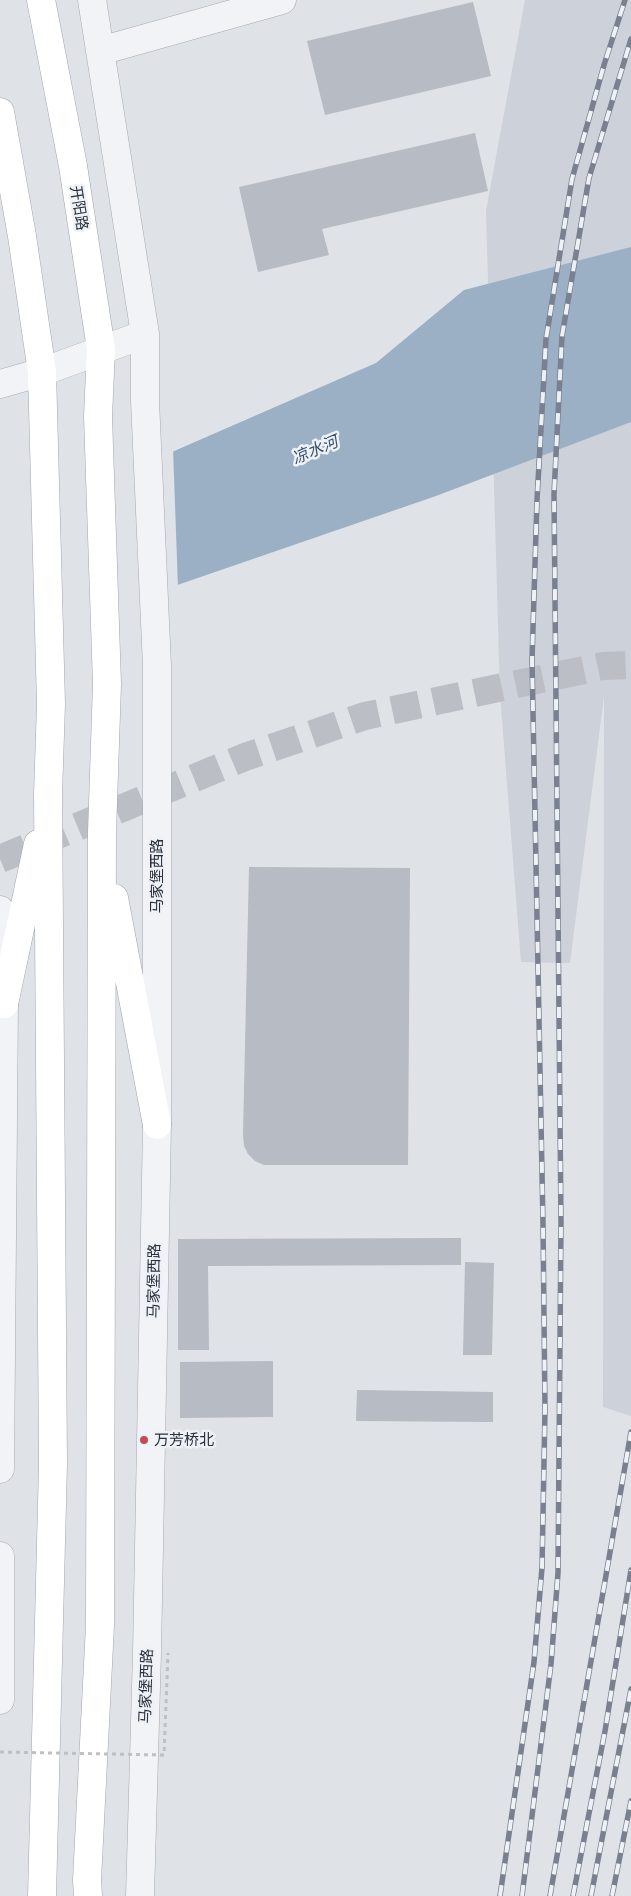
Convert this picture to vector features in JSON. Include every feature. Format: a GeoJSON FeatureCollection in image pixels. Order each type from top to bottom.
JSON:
{"type":"FeatureCollection","features":[{"type":"Feature","properties":{"kind":"main road","name":"开阳路"},"geometry":{"type":"LineString","coordinates":[[41,0],[73,166],[101,349],[98,417],[107,684],[102,833]]}},
{"type":"Feature","properties":{"kind":"main road"},"geometry":{"type":"LineString","coordinates":[[0,112],[22,236],[42,372],[51,704],[48,794],[53,1464],[42,1896]]}},
{"type":"Feature","properties":{"kind":"main road"},"geometry":{"type":"LineString","coordinates":[[4,1004],[48,794]]}},
{"type":"Feature","properties":{"kind":"main road"},"geometry":{"type":"LineString","coordinates":[[102,833],[157,1125]]}},
{"type":"Feature","properties":{"kind":"main road"},"geometry":{"type":"LineString","coordinates":[[88,1896],[87,1880],[100,1625],[102,833]]}},
{"type":"Feature","properties":{"kind":"street"},"geometry":{"type":"LineString","coordinates":[[0,384],[42,372],[145,334],[92,0]]}},
{"type":"Feature","properties":{"kind":"street"},"geometry":{"type":"LineString","coordinates":[[100,51],[282,0]]}},
{"type":"Feature","properties":{"kind":"street","name":"马家堡西路"},"geometry":{"type":"LineString","coordinates":[[140,1896],[148,1653],[157,1125],[157,666],[145,401],[145,334]]}},
{"type":"Feature","properties":{"kind":"street"},"geometry":{"type":"LineString","coordinates":[[0,910],[4,1004],[0,1469]]}},
{"type":"Feature","properties":{"kind":"street"},"geometry":{"type":"LineString","coordinates":[[0,1556],[0,1700]]}},
{"type":"Feature","properties":{"kind":"path"},"geometry":{"type":"LineString","coordinates":[[0,1752],[164,1755],[168,1653]]}},
{"type":"Feature","properties":{"kind":"shaded area"},"geometry":{"type":"Polygon","coordinates":[[[525,0],[631,0],[631,1416],[603,1407],[604,696],[570,963],[521,962],[500,694],[486,211],[525,0]]]}},
{"type":"Feature","properties":{"kind":"water","name":"凉水河"},"geometry":{"type":"Polygon","coordinates":[[[631,247],[631,422],[436,496],[0,646],[0,527],[376,363],[464,290],[631,247]]]}},
{"type":"Feature","properties":{"kind":"pier"},"geometry":{"type":"Polygon","coordinates":[[[173,448],[178,588],[0,649],[0,524],[173,448]]]}},
{"type":"Feature","properties":{"kind":"building"},"geometry":{"type":"Polygon","coordinates":[[[473,2],[491,76],[325,115],[307,41],[473,2]]]}},
{"type":"Feature","properties":{"kind":"building"},"geometry":{"type":"Polygon","coordinates":[[[475,133],[488,191],[322,229],[329,255],[258,272],[239,187],[475,133]]]}},
{"type":"Feature","properties":{"kind":"building"},"geometry":{"type":"Polygon","coordinates":[[[249,867],[410,868],[408,1165],[264,1165],[255,1161],[248,1154],[244,1146],[243,1134],[249,867]]]}},
{"type":"Feature","properties":{"kind":"building"},"geometry":{"type":"Polygon","coordinates":[[[461,1238],[461,1265],[208,1266],[209,1350],[178,1350],[178,1239],[461,1238]]]}},
{"type":"Feature","properties":{"kind":"building"},"geometry":{"type":"Polygon","coordinates":[[[465,1262],[494,1263],[492,1355],[463,1355],[465,1262]]]}},
{"type":"Feature","properties":{"kind":"building"},"geometry":{"type":"Polygon","coordinates":[[[273,1361],[273,1417],[180,1418],[180,1362],[273,1361]]]}},
{"type":"Feature","properties":{"kind":"building"},"geometry":{"type":"Polygon","coordinates":[[[357,1390],[493,1392],[493,1422],[356,1421],[357,1390]]]}},
{"type":"Feature","properties":{"kind":"tunnel"},"geometry":{"type":"LineString","coordinates":[[0,859],[245,757],[365,716],[603,666],[631,665]]}},
{"type":"Feature","properties":{"kind":"railway"},"geometry":{"type":"LineString","coordinates":[[500,1896],[534,1662],[542,1568],[545,1409],[543,1224],[532,660],[537,500],[546,339],[572,179],[604,65],[625,0]]}},
{"type":"Feature","properties":{"kind":"railway"},"geometry":{"type":"LineString","coordinates":[[522,1896],[551,1664],[558,1573],[561,1223],[554,494],[562,336],[589,178],[631,39]]}},
{"type":"Feature","properties":{"kind":"railway"},"geometry":{"type":"LineString","coordinates":[[550,1896],[631,1432]]}},
{"type":"Feature","properties":{"kind":"railway"},"geometry":{"type":"LineString","coordinates":[[573,1896],[605,1731],[631,1570]]}},
{"type":"Feature","properties":{"kind":"railway"},"geometry":{"type":"LineString","coordinates":[[591,1896],[631,1689]]}},
{"type":"Feature","properties":{"kind":"railway"},"geometry":{"type":"LineString","coordinates":[[612,1896],[631,1801]]}},
{"type":"Feature","properties":{"kind":"place","name":"万芳桥北"},"geometry":{"type":"Point","coordinates":[144,1440]}}]}
